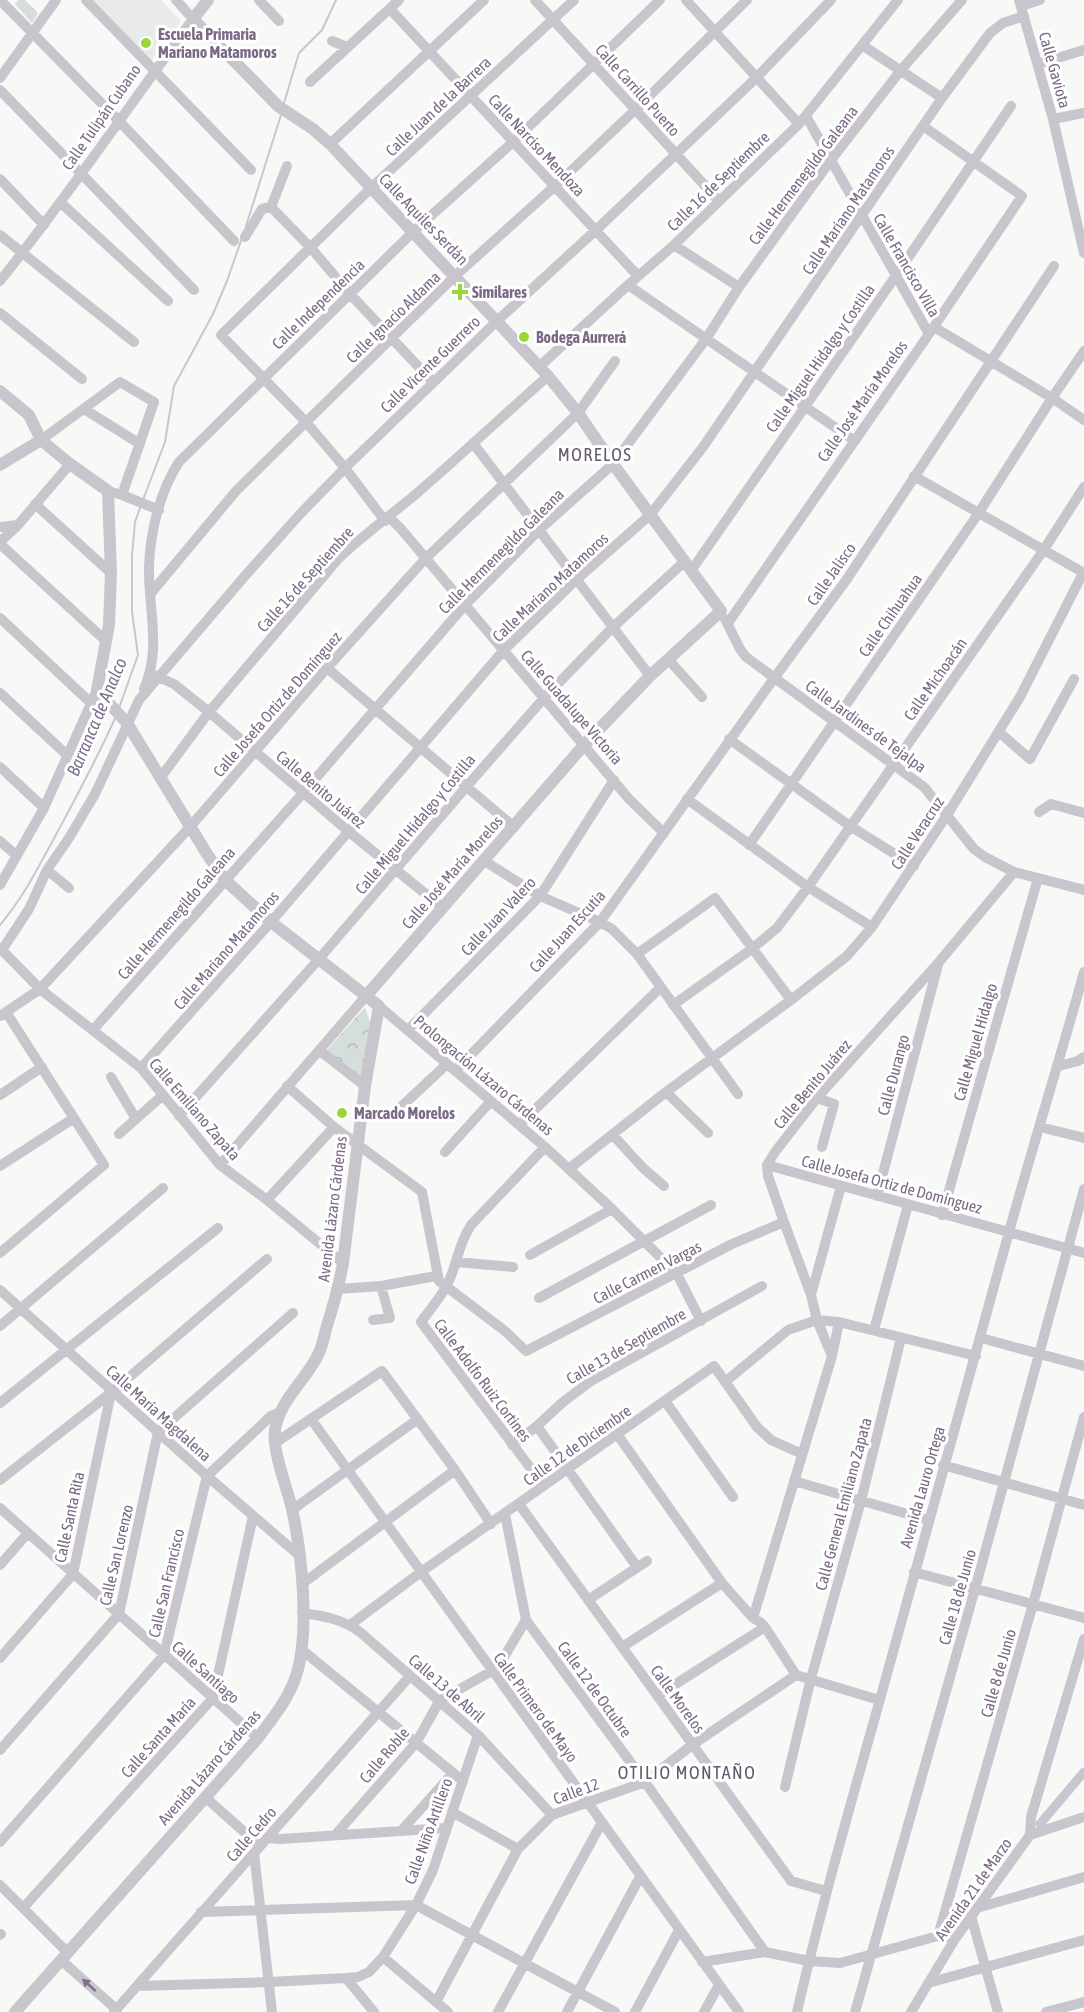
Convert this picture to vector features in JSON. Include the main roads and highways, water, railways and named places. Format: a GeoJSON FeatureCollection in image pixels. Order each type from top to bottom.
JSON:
{"type":"FeatureCollection","features":[{"type":"Feature","properties":{"kind":"waterway"},"geometry":{"type":"LineString","coordinates":[[284,103],[299,53],[322,30],[336,0]]}},
{"type":"Feature","properties":{"kind":"waterway"},"geometry":{"type":"LineString","coordinates":[[246,226],[281,115]]}},
{"type":"Feature","properties":{"kind":"waterway"},"geometry":{"type":"LineString","coordinates":[[143,500],[165,442],[174,386],[213,314],[242,238]]}},
{"type":"Feature","properties":{"kind":"waterway","name":"Barranca de Analco"},"geometry":{"type":"LineString","coordinates":[[119,708],[138,655],[132,612],[132,556],[135,522],[141,505]]}},
{"type":"Feature","properties":{"kind":"waterway","name":"Barranca de Analco"},"geometry":{"type":"LineString","coordinates":[[0,925],[17,903],[38,868],[116,716]]}},
{"type":"Feature","properties":{"kind":"waterway"},"geometry":{"type":"LineString","coordinates":[[1040,1824],[1084,1772]]}},
{"type":"Feature","properties":{"kind":"place","name":"Escuela Primaria Mariano Matamoros"},"geometry":{"type":"Point","coordinates":[146,43]}},
{"type":"Feature","properties":{"kind":"place","name":"Similares"},"geometry":{"type":"Point","coordinates":[460,292]}},
{"type":"Feature","properties":{"kind":"place","name":"Bodega Aurrerá"},"geometry":{"type":"Point","coordinates":[524,337]}},
{"type":"Feature","properties":{"kind":"place","name":"Marcado Morelos"},"geometry":{"type":"Point","coordinates":[342,1113]}},
{"type":"Feature","properties":{"kind":"district","name":"MORELOS"},"geometry":{"type":"Point","coordinates":[595,455]}},
{"type":"Feature","properties":{"kind":"district","name":"OTILIO MONTAÑO"},"geometry":{"type":"Point","coordinates":[687,1773]}}]}
